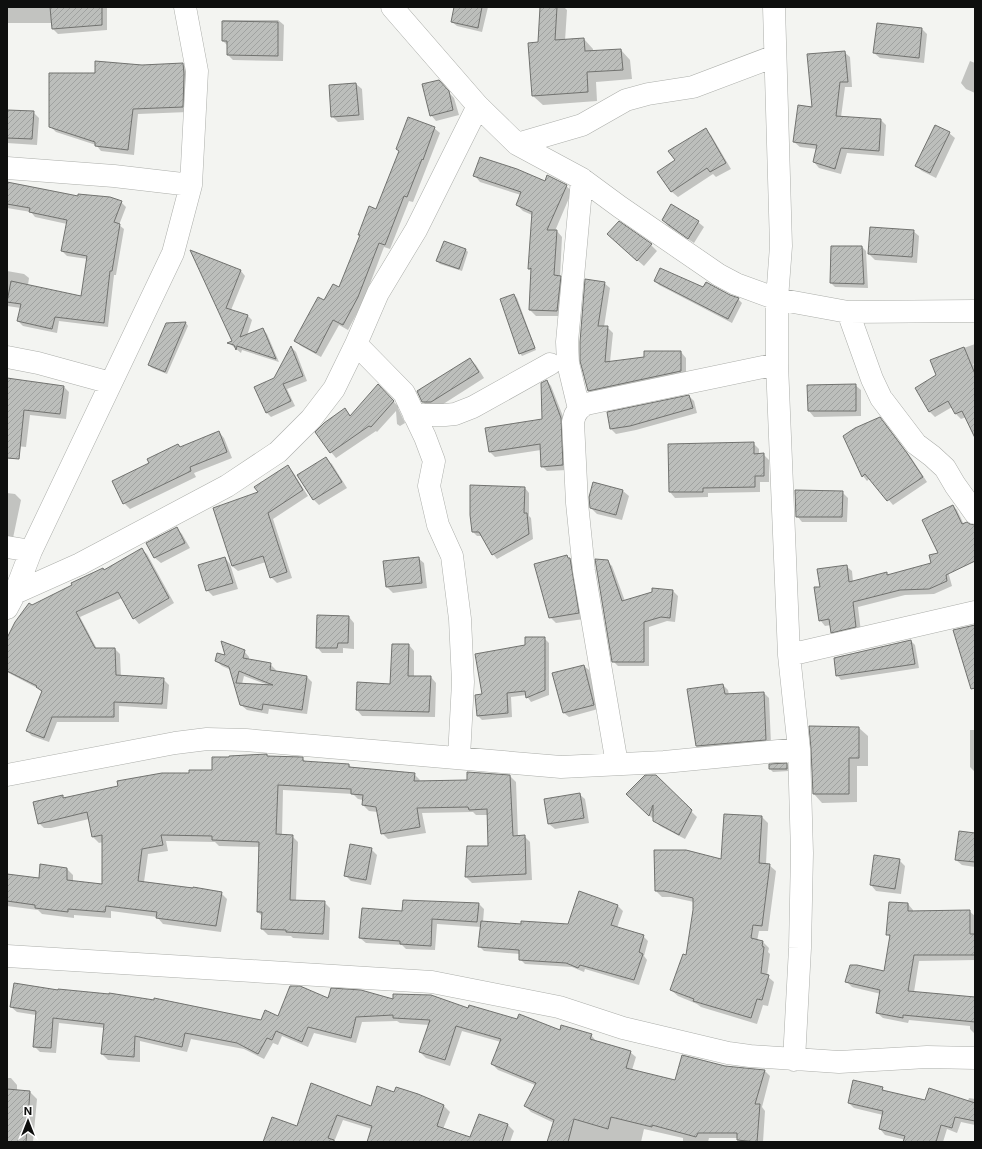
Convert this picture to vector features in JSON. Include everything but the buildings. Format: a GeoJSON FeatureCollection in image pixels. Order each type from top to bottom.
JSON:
{"type":"FeatureCollection","features":[{"type":"Feature","properties":{"kind":"street"},"geometry":{"type":"LineString","coordinates":[[11,601],[31,551],[172,253],[191,184],[197,71],[185,7]]}},
{"type":"Feature","properties":{"kind":"street"},"geometry":{"type":"LineString","coordinates":[[392,7],[478,106],[517,144],[582,179],[626,212],[718,275],[736,284],[777,299],[848,312],[975,310]]}},
{"type":"Feature","properties":{"kind":"street"},"geometry":{"type":"LineString","coordinates":[[774,7],[781,246],[777,299],[777,364],[789,655],[799,749],[802,852],[794,1060]]}},
{"type":"Feature","properties":{"kind":"street"},"geometry":{"type":"LineString","coordinates":[[517,144],[582,125],[626,100],[693,88],[775,56]]}},
{"type":"Feature","properties":{"kind":"street"},"geometry":{"type":"LineString","coordinates":[[11,601],[227,486],[278,452],[311,419],[334,389],[356,344],[378,293],[416,230],[478,106]]}},
{"type":"Feature","properties":{"kind":"street"},"geometry":{"type":"LineString","coordinates":[[7,168],[114,176],[191,184]]}},
{"type":"Feature","properties":{"kind":"street"},"geometry":{"type":"LineString","coordinates":[[579,409],[568,363],[567,342],[582,179]]}},
{"type":"Feature","properties":{"kind":"street"},"geometry":{"type":"LineString","coordinates":[[848,312],[869,371],[882,398],[916,444],[932,456],[944,468],[975,513]]}},
{"type":"Feature","properties":{"kind":"street"},"geometry":{"type":"LineString","coordinates":[[356,344],[404,393],[434,461],[429,486],[438,525],[452,556],[459,612],[463,682],[459,757]]}},
{"type":"Feature","properties":{"kind":"street"},"geometry":{"type":"LineString","coordinates":[[7,357],[38,363],[111,383]]}},
{"type":"Feature","properties":{"kind":"street"},"geometry":{"type":"LineString","coordinates":[[414,415],[455,414],[473,407],[550,364]]}},
{"type":"Feature","properties":{"kind":"street"},"geometry":{"type":"LineString","coordinates":[[617,764],[584,571],[577,502],[573,430],[575,415],[579,409],[586,404],[777,364]]}},
{"type":"Feature","properties":{"kind":"street"},"geometry":{"type":"LineString","coordinates":[[7,547],[31,551]]}},
{"type":"Feature","properties":{"kind":"street"},"geometry":{"type":"LineString","coordinates":[[789,655],[975,612]]}},
{"type":"Feature","properties":{"kind":"street"},"geometry":{"type":"LineString","coordinates":[[7,775],[120,752],[207,739],[246,740],[459,757],[532,765],[562,766],[664,762],[799,749]]}},
{"type":"Feature","properties":{"kind":"street"},"geometry":{"type":"LineString","coordinates":[[7,956],[432,982],[558,1007],[623,1028],[728,1053],[794,1060],[839,1062],[927,1057],[975,1058]]}}]}
